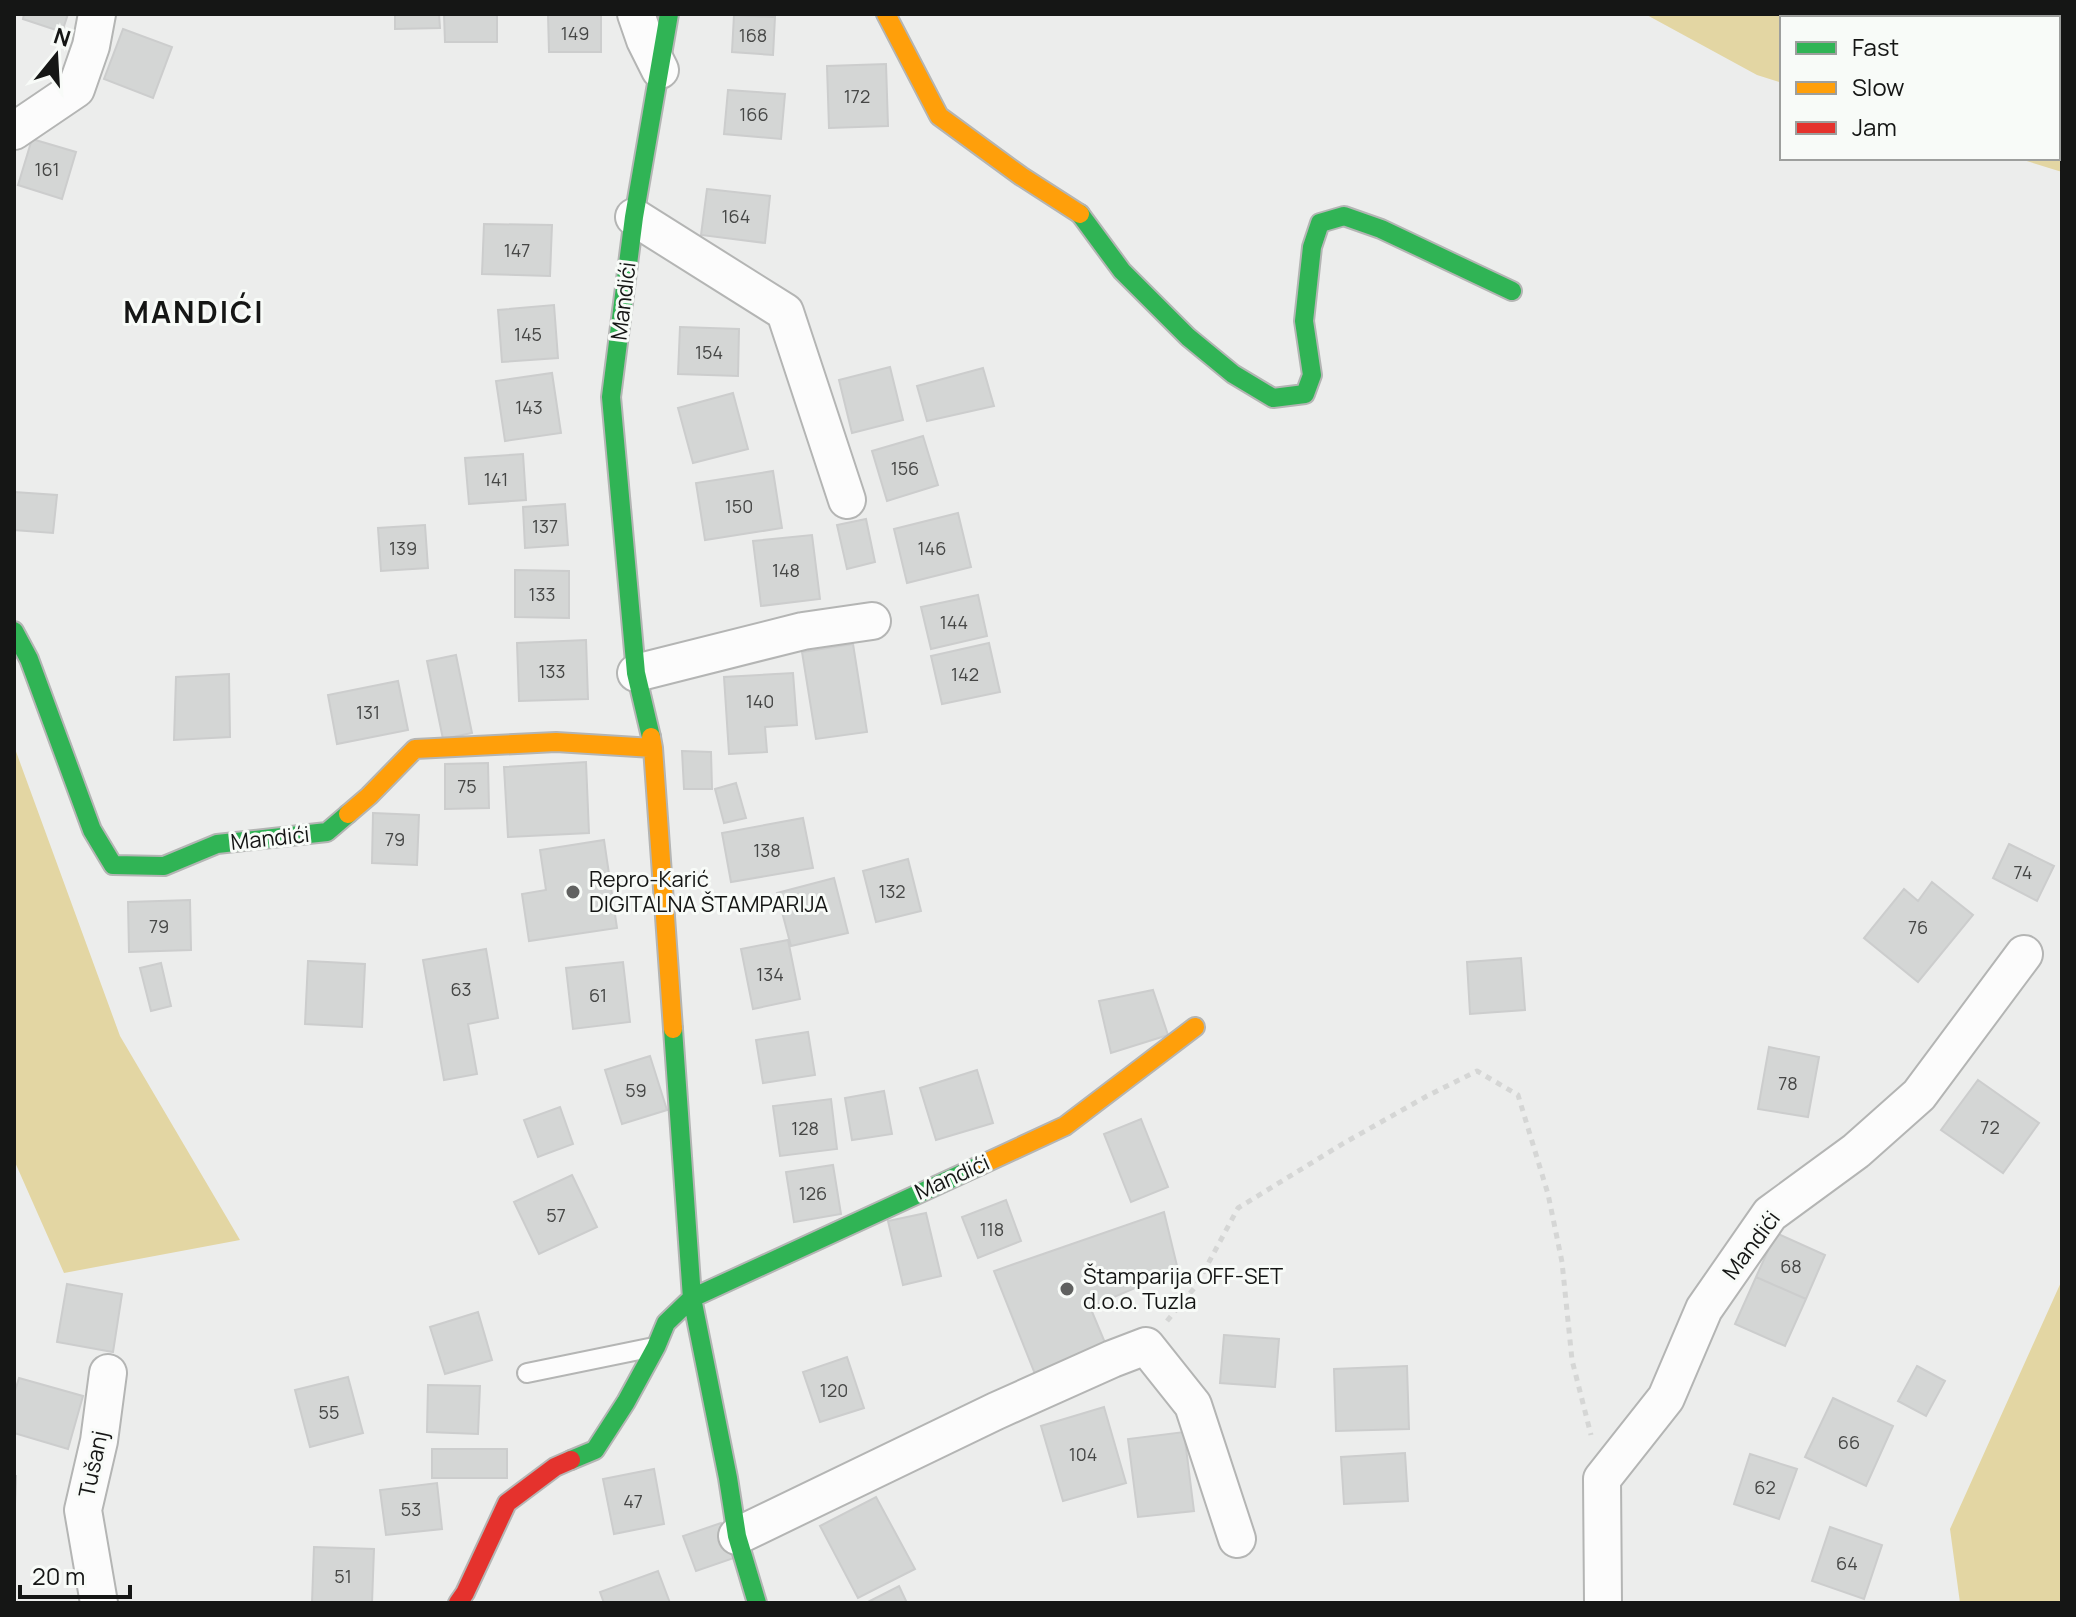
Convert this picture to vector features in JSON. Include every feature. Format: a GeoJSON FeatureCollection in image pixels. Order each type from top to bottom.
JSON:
{"type":"FeatureCollection","features":[{"type":"Feature","properties":{"kind":"street"},"geometry":{"type":"LineString","coordinates":[[14,131],[76,89],[91,46],[97,14]]}},
{"type":"Feature","properties":{"kind":"street"},"geometry":{"type":"LineString","coordinates":[[636,14],[660,70]]}},
{"type":"Feature","properties":{"kind":"street","name":"Mandići"},"geometry":{"type":"LineString","coordinates":[[669,14],[634,217],[611,397],[636,673],[653,748],[692,1298],[737,1536],[757,1603]]}},
{"type":"Feature","properties":{"kind":"street"},"geometry":{"type":"LineString","coordinates":[[886,14],[939,116],[1021,176],[1078,211],[1122,271],[1188,337],[1233,374],[1273,398],[1305,394],[1312,375],[1304,321],[1312,247],[1320,223],[1344,216],[1381,229],[1512,291]]}},
{"type":"Feature","properties":{"kind":"street"},"geometry":{"type":"LineString","coordinates":[[634,217],[785,312],[847,500]]}},
{"type":"Feature","properties":{"kind":"street"},"geometry":{"type":"LineString","coordinates":[[636,673],[803,631],[872,621]]}},
{"type":"Feature","properties":{"kind":"street","name":"Mandići"},"geometry":{"type":"LineString","coordinates":[[14,631],[29,659],[92,830],[113,865],[164,866],[217,844],[327,832],[369,796],[415,749],[556,742],[653,748]]}},
{"type":"Feature","properties":{"kind":"street","name":"Mandići"},"geometry":{"type":"LineString","coordinates":[[1602,1479],[1666,1398],[1704,1309],[1770,1214],[1856,1151],[1919,1095],[2024,954]]}},
{"type":"Feature","properties":{"kind":"street","name":"Mandići"},"geometry":{"type":"LineString","coordinates":[[458,1603],[507,1503],[555,1467],[595,1450],[626,1402],[666,1323],[692,1298],[1065,1126],[1195,1027]]}},
{"type":"Feature","properties":{"kind":"street"},"geometry":{"type":"LineString","coordinates":[[737,1536],[996,1411],[1146,1346],[1193,1405],[1237,1539]]}},
{"type":"Feature","properties":{"kind":"street","name":"Tušanj"},"geometry":{"type":"LineString","coordinates":[[99,1603],[83,1510],[99,1441],[108,1373]]}},
{"type":"Feature","properties":{"kind":"street"},"geometry":{"type":"LineString","coordinates":[[1602,1479],[1603,1603]]}},
{"type":"Feature","properties":{"kind":"lane"},"geometry":{"type":"LineString","coordinates":[[527,1373],[656,1347]]}},
{"type":"Feature","properties":{"kind":"path"},"geometry":{"type":"LineString","coordinates":[[1146,1346],[1196,1286],[1238,1208],[1427,1096],[1477,1071],[1518,1095],[1548,1194],[1562,1262],[1572,1360],[1602,1479]]}},
{"type":"Feature","properties":{"kind":"shaded area"},"geometry":{"type":"Polygon","coordinates":[[[1645,14],[2062,14],[2062,172],[2023,160],[2060,160],[2060,16],[1780,16],[1780,82],[1757,75],[1645,14]]]}},
{"type":"Feature","properties":{"kind":"shaded area"},"geometry":{"type":"Polygon","coordinates":[[[14,746],[120,1036],[240,1240],[64,1273],[14,1160],[14,746]]]}},
{"type":"Feature","properties":{"kind":"shaded area"},"geometry":{"type":"Polygon","coordinates":[[[2062,1280],[2062,1603],[1960,1603],[1950,1529],[2062,1280]]]}},
{"type":"Feature","properties":{"kind":"building"},"geometry":{"type":"Polygon","coordinates":[[[24,14],[68,14],[62,32],[23,19],[24,14]]]}},
{"type":"Feature","properties":{"kind":"building"},"geometry":{"type":"Polygon","coordinates":[[[395,14],[439,14],[440,28],[395,29],[395,14]]]}},
{"type":"Feature","properties":{"kind":"building"},"geometry":{"type":"Polygon","coordinates":[[[444,14],[497,14],[497,42],[445,42],[444,14]]]}},
{"type":"Feature","properties":{"kind":"building"},"geometry":{"type":"Polygon","coordinates":[[[548,14],[601,14],[601,52],[549,52],[548,14]]]}},
{"type":"Feature","properties":{"kind":"building"},"geometry":{"type":"Polygon","coordinates":[[[734,15],[775,17],[773,55],[732,52],[734,15]]]}},
{"type":"Feature","properties":{"kind":"building"},"geometry":{"type":"Polygon","coordinates":[[[123,29],[172,47],[153,98],[104,79],[123,29]]]}},
{"type":"Feature","properties":{"kind":"building"},"geometry":{"type":"Polygon","coordinates":[[[886,64],[888,126],[829,128],[827,66],[886,64]]]}},
{"type":"Feature","properties":{"kind":"building"},"geometry":{"type":"Polygon","coordinates":[[[728,90],[785,94],[781,139],[724,134],[728,90]]]}},
{"type":"Feature","properties":{"kind":"building"},"geometry":{"type":"Polygon","coordinates":[[[32,139],[76,152],[62,199],[18,185],[32,139]]]}},
{"type":"Feature","properties":{"kind":"building"},"geometry":{"type":"Polygon","coordinates":[[[707,189],[770,196],[765,243],[701,235],[707,189]]]}},
{"type":"Feature","properties":{"kind":"building"},"geometry":{"type":"Polygon","coordinates":[[[484,224],[552,225],[550,276],[482,274],[484,224]]]}},
{"type":"Feature","properties":{"kind":"building"},"geometry":{"type":"Polygon","coordinates":[[[554,305],[558,358],[502,362],[498,310],[554,305]]]}},
{"type":"Feature","properties":{"kind":"building"},"geometry":{"type":"Polygon","coordinates":[[[680,327],[739,329],[738,376],[678,374],[680,327]]]}},
{"type":"Feature","properties":{"kind":"building"},"geometry":{"type":"Polygon","coordinates":[[[890,367],[903,420],[852,433],[839,380],[890,367]]]}},
{"type":"Feature","properties":{"kind":"building"},"geometry":{"type":"Polygon","coordinates":[[[983,368],[994,406],[927,421],[917,386],[983,368]]]}},
{"type":"Feature","properties":{"kind":"building"},"geometry":{"type":"Polygon","coordinates":[[[552,373],[561,433],[505,441],[496,381],[552,373]]]}},
{"type":"Feature","properties":{"kind":"building"},"geometry":{"type":"Polygon","coordinates":[[[733,393],[748,449],[693,463],[678,408],[733,393]]]}},
{"type":"Feature","properties":{"kind":"building"},"geometry":{"type":"Polygon","coordinates":[[[923,436],[938,485],[887,501],[872,451],[923,436]]]}},
{"type":"Feature","properties":{"kind":"building"},"geometry":{"type":"Polygon","coordinates":[[[523,454],[526,500],[469,504],[465,458],[523,454]]]}},
{"type":"Feature","properties":{"kind":"building"},"geometry":{"type":"Polygon","coordinates":[[[773,471],[782,528],[705,540],[696,483],[773,471]]]}},
{"type":"Feature","properties":{"kind":"building"},"geometry":{"type":"Polygon","coordinates":[[[14,492],[57,495],[53,533],[14,530],[14,492]]]}},
{"type":"Feature","properties":{"kind":"building"},"geometry":{"type":"Polygon","coordinates":[[[565,504],[568,545],[525,548],[523,507],[565,504]]]}},
{"type":"Feature","properties":{"kind":"building"},"geometry":{"type":"Polygon","coordinates":[[[958,513],[971,567],[907,583],[894,529],[958,513]]]}},
{"type":"Feature","properties":{"kind":"building"},"geometry":{"type":"Polygon","coordinates":[[[866,519],[875,562],[847,569],[837,525],[866,519]]]}},
{"type":"Feature","properties":{"kind":"building"},"geometry":{"type":"Polygon","coordinates":[[[425,525],[428,568],[381,571],[378,528],[425,525]]]}},
{"type":"Feature","properties":{"kind":"building"},"geometry":{"type":"Polygon","coordinates":[[[812,535],[820,599],[761,606],[753,541],[812,535]]]}},
{"type":"Feature","properties":{"kind":"building"},"geometry":{"type":"Polygon","coordinates":[[[515,570],[569,571],[569,618],[515,617],[515,570]]]}},
{"type":"Feature","properties":{"kind":"building"},"geometry":{"type":"Polygon","coordinates":[[[978,595],[987,636],[931,649],[921,607],[978,595]]]}},
{"type":"Feature","properties":{"kind":"building"},"geometry":{"type":"Polygon","coordinates":[[[586,640],[588,699],[519,701],[517,643],[586,640]]]}},
{"type":"Feature","properties":{"kind":"building"},"geometry":{"type":"Polygon","coordinates":[[[989,643],[1000,692],[942,704],[931,656],[989,643]]]}},
{"type":"Feature","properties":{"kind":"building"},"geometry":{"type":"Polygon","coordinates":[[[853,644],[867,732],[816,739],[802,652],[853,644]]]}},
{"type":"Feature","properties":{"kind":"building"},"geometry":{"type":"Polygon","coordinates":[[[456,655],[472,733],[443,739],[427,661],[456,655]]]}},
{"type":"Feature","properties":{"kind":"building"},"geometry":{"type":"Polygon","coordinates":[[[793,673],[797,725],[765,727],[767,752],[729,754],[724,677],[793,673]]]}},
{"type":"Feature","properties":{"kind":"building"},"geometry":{"type":"Polygon","coordinates":[[[229,674],[230,737],[174,740],[176,677],[229,674]]]}},
{"type":"Feature","properties":{"kind":"building"},"geometry":{"type":"Polygon","coordinates":[[[398,681],[408,730],[337,744],[328,695],[398,681]]]}},
{"type":"Feature","properties":{"kind":"building"},"geometry":{"type":"Polygon","coordinates":[[[682,751],[711,752],[712,789],[684,789],[682,751]]]}},
{"type":"Feature","properties":{"kind":"building"},"geometry":{"type":"Polygon","coordinates":[[[586,762],[589,833],[508,837],[504,767],[586,762]]]}},
{"type":"Feature","properties":{"kind":"building"},"geometry":{"type":"Polygon","coordinates":[[[488,763],[489,808],[445,809],[445,764],[488,763]]]}},
{"type":"Feature","properties":{"kind":"building"},"geometry":{"type":"Polygon","coordinates":[[[736,783],[746,818],[724,823],[715,789],[736,783]]]}},
{"type":"Feature","properties":{"kind":"building"},"geometry":{"type":"Polygon","coordinates":[[[373,813],[419,815],[417,865],[372,863],[373,813]]]}},
{"type":"Feature","properties":{"kind":"building"},"geometry":{"type":"Polygon","coordinates":[[[803,818],[813,868],[731,882],[722,833],[803,818]]]}},
{"type":"Feature","properties":{"kind":"building","name":"Repro-Karić DIGITALNA ŠTAMPARIJA"},"geometry":{"type":"Polygon","coordinates":[[[604,840],[617,928],[529,941],[522,894],[546,890],[540,850],[604,840]]]}},
{"type":"Feature","properties":{"kind":"building"},"geometry":{"type":"Polygon","coordinates":[[[2009,844],[2054,866],[2037,901],[1993,878],[2009,844]]]}},
{"type":"Feature","properties":{"kind":"building"},"geometry":{"type":"Polygon","coordinates":[[[908,859],[921,911],[876,922],[863,871],[908,859]]]}},
{"type":"Feature","properties":{"kind":"building"},"geometry":{"type":"Polygon","coordinates":[[[834,878],[848,933],[791,946],[777,893],[834,878]]]}},
{"type":"Feature","properties":{"kind":"building"},"geometry":{"type":"Polygon","coordinates":[[[1932,882],[1973,915],[1918,982],[1864,938],[1904,889],[1918,901],[1932,882]]]}},
{"type":"Feature","properties":{"kind":"building"},"geometry":{"type":"Polygon","coordinates":[[[190,900],[191,950],[129,952],[128,902],[190,900]]]}},
{"type":"Feature","properties":{"kind":"building"},"geometry":{"type":"Polygon","coordinates":[[[788,940],[800,999],[753,1009],[741,949],[788,940]]]}},
{"type":"Feature","properties":{"kind":"building"},"geometry":{"type":"Polygon","coordinates":[[[486,949],[498,1018],[468,1024],[477,1074],[444,1080],[423,960],[486,949]]]}},
{"type":"Feature","properties":{"kind":"building"},"geometry":{"type":"Polygon","coordinates":[[[1521,958],[1525,1010],[1470,1014],[1467,962],[1521,958]]]}},
{"type":"Feature","properties":{"kind":"building"},"geometry":{"type":"Polygon","coordinates":[[[308,961],[365,964],[362,1027],[305,1024],[308,961]]]}},
{"type":"Feature","properties":{"kind":"building"},"geometry":{"type":"Polygon","coordinates":[[[623,962],[630,1022],[573,1029],[566,968],[623,962]]]}},
{"type":"Feature","properties":{"kind":"building"},"geometry":{"type":"Polygon","coordinates":[[[161,963],[171,1006],[151,1011],[140,968],[161,963]]]}},
{"type":"Feature","properties":{"kind":"building"},"geometry":{"type":"Polygon","coordinates":[[[1153,990],[1168,1035],[1111,1053],[1099,1001],[1153,990]]]}},
{"type":"Feature","properties":{"kind":"building"},"geometry":{"type":"Polygon","coordinates":[[[808,1032],[815,1075],[763,1083],[756,1040],[808,1032]]]}},
{"type":"Feature","properties":{"kind":"building"},"geometry":{"type":"Polygon","coordinates":[[[1769,1047],[1819,1057],[1808,1117],[1758,1109],[1769,1047]]]}},
{"type":"Feature","properties":{"kind":"building"},"geometry":{"type":"Polygon","coordinates":[[[650,1056],[667,1110],[622,1124],[605,1070],[650,1056]]]}},
{"type":"Feature","properties":{"kind":"building"},"geometry":{"type":"Polygon","coordinates":[[[977,1070],[993,1123],[936,1140],[920,1088],[977,1070]]]}},
{"type":"Feature","properties":{"kind":"building"},"geometry":{"type":"Polygon","coordinates":[[[1978,1080],[2039,1123],[2003,1173],[1941,1130],[1978,1080]]]}},
{"type":"Feature","properties":{"kind":"building"},"geometry":{"type":"Polygon","coordinates":[[[884,1091],[892,1134],[852,1140],[845,1098],[884,1091]]]}},
{"type":"Feature","properties":{"kind":"building"},"geometry":{"type":"Polygon","coordinates":[[[831,1099],[837,1149],[780,1156],[773,1106],[831,1099]]]}},
{"type":"Feature","properties":{"kind":"building"},"geometry":{"type":"Polygon","coordinates":[[[560,1107],[573,1144],[538,1157],[524,1120],[560,1107]]]}},
{"type":"Feature","properties":{"kind":"building"},"geometry":{"type":"Polygon","coordinates":[[[1141,1119],[1168,1187],[1131,1202],[1104,1134],[1141,1119]]]}},
{"type":"Feature","properties":{"kind":"building"},"geometry":{"type":"Polygon","coordinates":[[[833,1165],[841,1214],[794,1222],[786,1172],[833,1165]]]}},
{"type":"Feature","properties":{"kind":"building"},"geometry":{"type":"Polygon","coordinates":[[[572,1175],[597,1227],[539,1254],[514,1202],[572,1175]]]}},
{"type":"Feature","properties":{"kind":"building"},"geometry":{"type":"Polygon","coordinates":[[[1006,1200],[1021,1241],[978,1258],[962,1217],[1006,1200]]]}},
{"type":"Feature","properties":{"kind":"building","name":"Štamparija OFF-SET d.o.o. Tuzla"},"geometry":{"type":"Polygon","coordinates":[[[1164,1212],[1178,1270],[1090,1307],[1111,1357],[1041,1389],[994,1271],[1164,1212]]]}},
{"type":"Feature","properties":{"kind":"building"},"geometry":{"type":"Polygon","coordinates":[[[926,1213],[941,1276],[903,1285],[888,1221],[926,1213]]]}},
{"type":"Feature","properties":{"kind":"building"},"geometry":{"type":"Polygon","coordinates":[[[1776,1233],[1825,1255],[1806,1299],[1756,1277],[1776,1233]]]}},
{"type":"Feature","properties":{"kind":"building"},"geometry":{"type":"Polygon","coordinates":[[[1756,1277],[1806,1299],[1785,1346],[1735,1324],[1756,1277]]]}},
{"type":"Feature","properties":{"kind":"building"},"geometry":{"type":"Polygon","coordinates":[[[67,1284],[122,1294],[113,1352],[57,1342],[67,1284]]]}},
{"type":"Feature","properties":{"kind":"building"},"geometry":{"type":"Polygon","coordinates":[[[478,1312],[492,1360],[445,1374],[430,1327],[478,1312]]]}},
{"type":"Feature","properties":{"kind":"building"},"geometry":{"type":"Polygon","coordinates":[[[1224,1335],[1279,1339],[1275,1387],[1220,1383],[1224,1335]]]}},
{"type":"Feature","properties":{"kind":"building"},"geometry":{"type":"Polygon","coordinates":[[[847,1357],[864,1408],[820,1422],[803,1372],[847,1357]]]}},
{"type":"Feature","properties":{"kind":"building"},"geometry":{"type":"Polygon","coordinates":[[[1407,1366],[1409,1429],[1336,1431],[1334,1369],[1407,1366]]]}},
{"type":"Feature","properties":{"kind":"building"},"geometry":{"type":"Polygon","coordinates":[[[1917,1366],[1945,1381],[1926,1416],[1898,1401],[1917,1366]]]}},
{"type":"Feature","properties":{"kind":"building"},"geometry":{"type":"Polygon","coordinates":[[[348,1377],[363,1433],[310,1447],[295,1390],[348,1377]]]}},
{"type":"Feature","properties":{"kind":"building"},"geometry":{"type":"Polygon","coordinates":[[[19,1378],[83,1396],[68,1449],[14,1433],[14,1394],[19,1378]]]}},
{"type":"Feature","properties":{"kind":"building"},"geometry":{"type":"Polygon","coordinates":[[[428,1385],[480,1386],[478,1434],[427,1432],[428,1385]]]}},
{"type":"Feature","properties":{"kind":"building"},"geometry":{"type":"Polygon","coordinates":[[[1833,1398],[1893,1426],[1866,1486],[1805,1457],[1833,1398]]]}},
{"type":"Feature","properties":{"kind":"building"},"geometry":{"type":"Polygon","coordinates":[[[1104,1407],[1126,1483],[1063,1501],[1041,1426],[1104,1407]]]}},
{"type":"Feature","properties":{"kind":"building"},"geometry":{"type":"Polygon","coordinates":[[[1184,1432],[1194,1511],[1138,1517],[1128,1439],[1184,1432]]]}},
{"type":"Feature","properties":{"kind":"building"},"geometry":{"type":"Polygon","coordinates":[[[432,1449],[507,1449],[507,1478],[432,1478],[432,1449]]]}},
{"type":"Feature","properties":{"kind":"building"},"geometry":{"type":"Polygon","coordinates":[[[1405,1453],[1408,1501],[1344,1504],[1341,1457],[1405,1453]]]}},
{"type":"Feature","properties":{"kind":"building"},"geometry":{"type":"Polygon","coordinates":[[[1750,1454],[1797,1469],[1779,1519],[1734,1504],[1750,1454]]]}},
{"type":"Feature","properties":{"kind":"building"},"geometry":{"type":"Polygon","coordinates":[[[654,1469],[664,1524],[614,1534],[603,1479],[654,1469]]]}},
{"type":"Feature","properties":{"kind":"building"},"geometry":{"type":"Polygon","coordinates":[[[14,1476],[16,1476],[14,1532],[14,1476]]]}},
{"type":"Feature","properties":{"kind":"building"},"geometry":{"type":"Polygon","coordinates":[[[437,1483],[442,1529],[386,1535],[380,1490],[437,1483]]]}},
{"type":"Feature","properties":{"kind":"building"},"geometry":{"type":"Polygon","coordinates":[[[876,1497],[915,1569],[858,1598],[820,1526],[876,1497]]]}},
{"type":"Feature","properties":{"kind":"building"},"geometry":{"type":"Polygon","coordinates":[[[721,1523],[734,1558],[696,1571],[683,1536],[721,1523]]]}},
{"type":"Feature","properties":{"kind":"building"},"geometry":{"type":"Polygon","coordinates":[[[1830,1527],[1882,1545],[1864,1599],[1812,1581],[1830,1527]]]}},
{"type":"Feature","properties":{"kind":"building"},"geometry":{"type":"Polygon","coordinates":[[[314,1547],[374,1549],[372,1603],[312,1603],[314,1547]]]}},
{"type":"Feature","properties":{"kind":"building"},"geometry":{"type":"Polygon","coordinates":[[[658,1571],[670,1603],[604,1603],[600,1592],[658,1571]]]}},
{"type":"Feature","properties":{"kind":"building"},"geometry":{"type":"Polygon","coordinates":[[[899,1586],[907,1603],[866,1603],[899,1586]]]}},
{"type":"Feature","properties":{"kind":"traffic: fast"},"geometry":{"type":"LineString","coordinates":[[651,737],[636,673],[611,397],[634,217],[669,14]]}},
{"type":"Feature","properties":{"kind":"traffic: fast"},"geometry":{"type":"LineString","coordinates":[[1080,214],[1122,271],[1188,337],[1233,374],[1273,398],[1305,394],[1312,375],[1304,321],[1312,247],[1320,223],[1344,216],[1381,229],[1512,291]]}},
{"type":"Feature","properties":{"kind":"traffic: fast"},"geometry":{"type":"LineString","coordinates":[[14,631],[29,659],[92,830],[113,865],[164,866],[217,844],[327,832],[348,814]]}},
{"type":"Feature","properties":{"kind":"traffic: fast"},"geometry":{"type":"LineString","coordinates":[[673,1029],[692,1298],[737,1536],[757,1603]]}},
{"type":"Feature","properties":{"kind":"traffic: fast"},"geometry":{"type":"LineString","coordinates":[[571,1460],[595,1450],[626,1402],[666,1323],[692,1298],[981,1165]]}},
{"type":"Feature","properties":{"kind":"traffic: slow"},"geometry":{"type":"LineString","coordinates":[[886,14],[939,116],[1021,176],[1080,214]]}},
{"type":"Feature","properties":{"kind":"traffic: slow"},"geometry":{"type":"LineString","coordinates":[[651,737],[673,1029]]}},
{"type":"Feature","properties":{"kind":"traffic: slow"},"geometry":{"type":"LineString","coordinates":[[348,814],[415,749],[556,742],[653,748]]}},
{"type":"Feature","properties":{"kind":"traffic: slow"},"geometry":{"type":"LineString","coordinates":[[981,1165],[1065,1126],[1195,1027]]}},
{"type":"Feature","properties":{"kind":"traffic: jam"},"geometry":{"type":"LineString","coordinates":[[458,1603],[507,1503],[555,1467],[571,1460]]}},
{"type":"Feature","properties":{"kind":"place","name":"Repro-Karić DIGITALNA ŠTAMPARIJA"},"geometry":{"type":"Point","coordinates":[573,892]}},
{"type":"Feature","properties":{"kind":"place","name":"Štamparija OFF-SET d.o.o. Tuzla"},"geometry":{"type":"Point","coordinates":[1067,1289]}},
{"type":"Feature","properties":{"kind":"district","name":"MANDIĆI"},"geometry":{"type":"Point","coordinates":[194,311]}}]}
